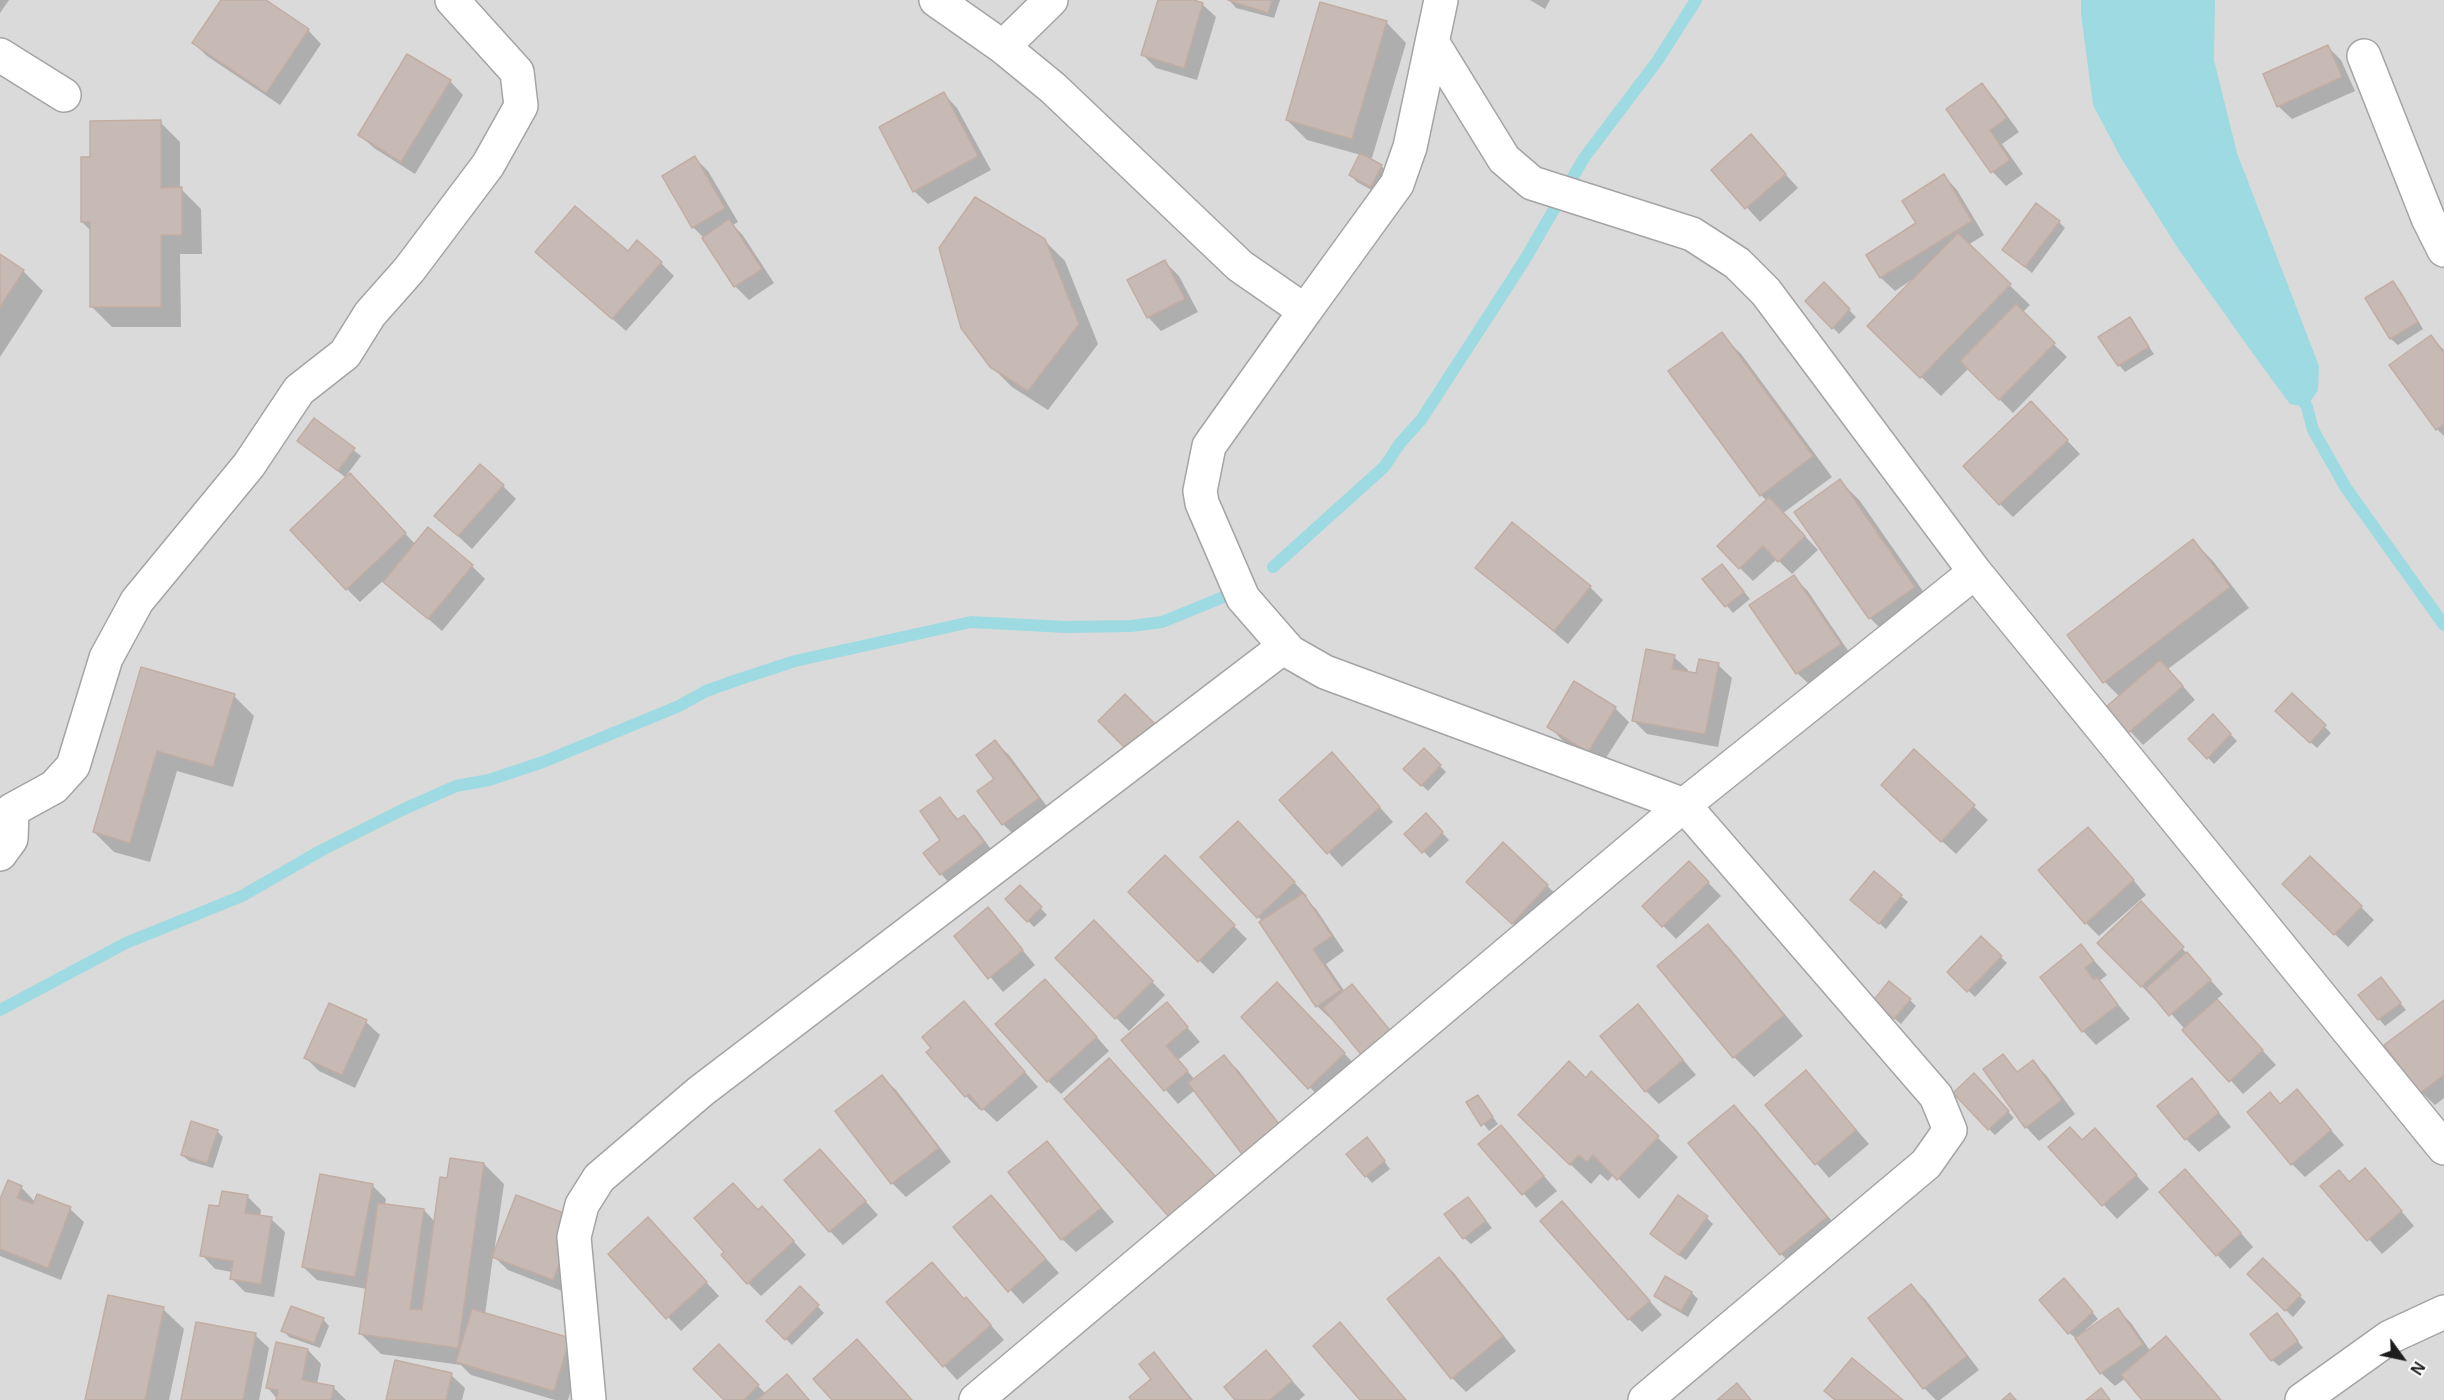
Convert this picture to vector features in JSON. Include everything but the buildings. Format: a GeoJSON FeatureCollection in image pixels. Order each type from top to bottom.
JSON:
{"type":"FeatureCollection","features":[{"type":"Feature","properties":{"kind":"street"},"geometry":{"type":"LineString","coordinates":[[0,854],[11,839],[12,810],[54,787],[73,766],[106,658],[137,602],[249,465],[300,390],[345,354],[370,314],[409,270],[488,165],[521,106],[517,72],[452,0]]}},
{"type":"Feature","properties":{"kind":"street"},"geometry":{"type":"LineString","coordinates":[[936,0],[1003,48],[1053,88],[1240,266],[1305,311]]}},
{"type":"Feature","properties":{"kind":"street"},"geometry":{"type":"LineString","coordinates":[[1003,48],[1051,0]]}},
{"type":"Feature","properties":{"kind":"street"},"geometry":{"type":"LineString","coordinates":[[1441,0],[1410,147],[1396,184],[1209,446],[1200,491],[1202,503],[1243,598],[1290,652],[1325,672],[1684,805],[1936,1096],[1950,1130],[1926,1164],[1645,1400]]}},
{"type":"Feature","properties":{"kind":"street"},"geometry":{"type":"LineString","coordinates":[[1432,42],[1504,159],[1532,183],[1692,234],[1737,263],[1766,292],[1975,572],[2444,1148]]}},
{"type":"Feature","properties":{"kind":"street"},"geometry":{"type":"LineString","coordinates":[[0,56],[64,95]]}},
{"type":"Feature","properties":{"kind":"street"},"geometry":{"type":"LineString","coordinates":[[2364,56],[2428,218],[2444,250]]}},
{"type":"Feature","properties":{"kind":"street"},"geometry":{"type":"LineString","coordinates":[[976,1400],[1684,805],[1975,572]]}},
{"type":"Feature","properties":{"kind":"street"},"geometry":{"type":"LineString","coordinates":[[589,1400],[574,1237],[582,1205],[599,1178],[701,1091],[1285,646]]}},
{"type":"Feature","properties":{"kind":"street"},"geometry":{"type":"LineString","coordinates":[[2302,1400],[2390,1337],[2444,1312]]}},
{"type":"Feature","properties":{"kind":"shaded area"},"geometry":{"type":"Polygon","coordinates":[[[0,0],[2444,0],[2444,1400],[0,1400],[0,0]]]}},
{"type":"Feature","properties":{"kind":"water"},"geometry":{"type":"Polygon","coordinates":[[[2081,0],[2215,0],[2214,60],[2237,153],[2319,366],[2318,390],[2307,407],[2290,404],[2177,247],[2121,158],[2093,105],[2081,0]]]}},
{"type":"Feature","properties":{"kind":"waterway"},"geometry":{"type":"LineString","coordinates":[[1273,567],[1384,467],[1401,442],[1421,420],[1524,261],[1584,158],[1658,60],[1696,0]]}},
{"type":"Feature","properties":{"kind":"waterway"},"geometry":{"type":"LineString","coordinates":[[2299,393],[2307,407],[2313,430],[2346,488],[2444,625]]}},
{"type":"Feature","properties":{"kind":"waterway"},"geometry":{"type":"LineString","coordinates":[[0,1010],[126,943],[242,896],[322,850],[404,809],[456,786],[489,780],[543,762],[679,706],[706,691],[737,680],[795,661],[971,622],[1066,627],[1131,626],[1162,622],[1226,596]]}}]}
